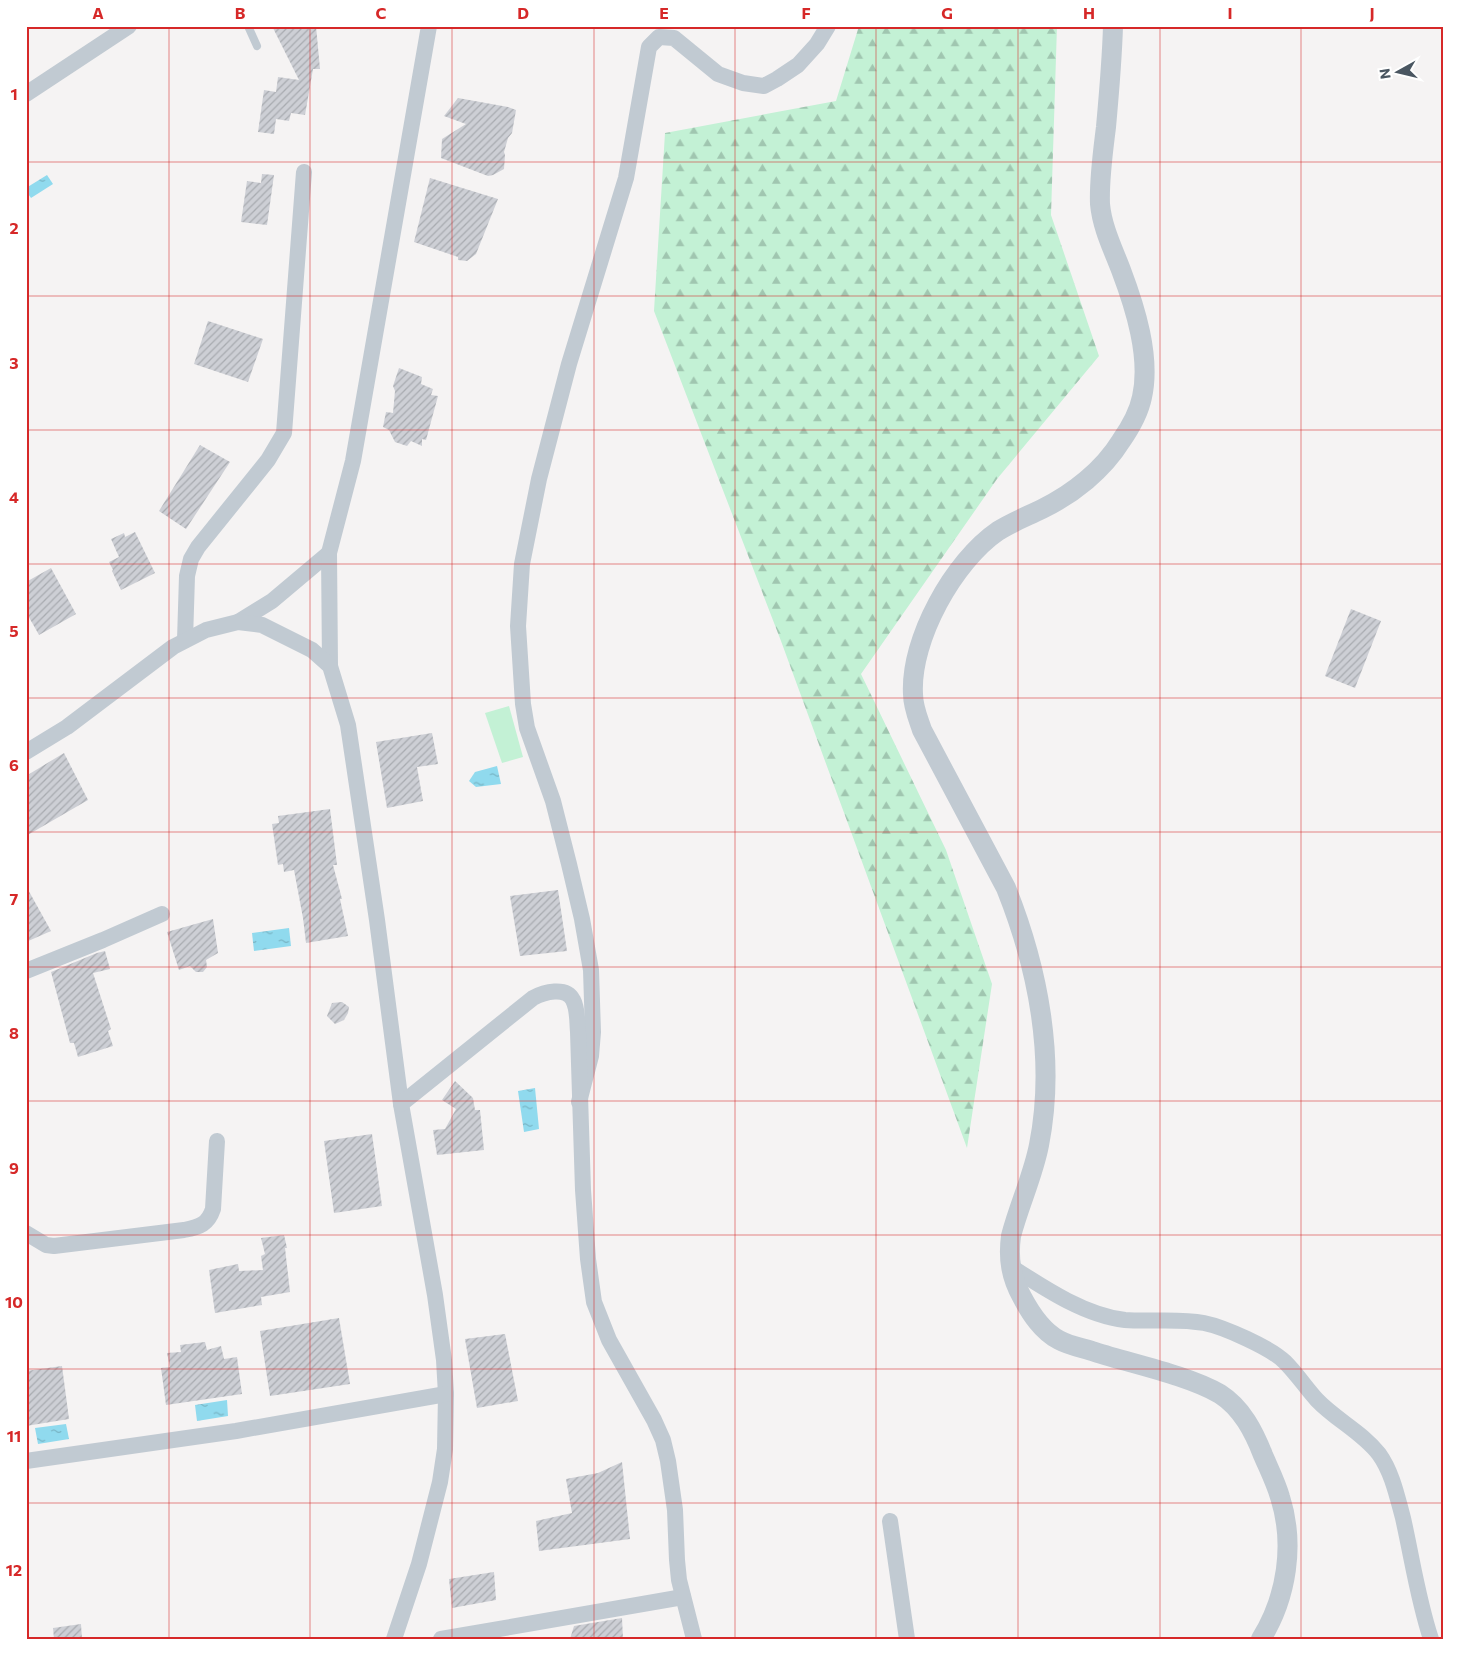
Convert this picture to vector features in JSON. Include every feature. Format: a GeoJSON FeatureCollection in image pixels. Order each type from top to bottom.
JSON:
{"type":"FeatureCollection","features":[{"type":"Feature","properties":{"kind":"street"},"geometry":{"type":"LineString","coordinates":[[26,94],[129,26]]}},
{"type":"Feature","properties":{"kind":"street"},"geometry":{"type":"LineString","coordinates":[[394,1639],[419,1564],[440,1482],[446,1449],[444,1360],[435,1295],[401,1104],[373,890],[348,725],[330,666],[329,553],[353,461],[429,26]]}},
{"type":"Feature","properties":{"kind":"street"},"geometry":{"type":"LineString","coordinates":[[579,1102],[591,1056],[592,982],[589,957],[580,910],[553,801],[527,728],[520,682],[518,626],[522,564],[539,480],[570,364],[626,178],[649,47],[659,37],[674,38],[718,74],[743,83],[764,86],[798,65],[817,44],[828,26]]}},
{"type":"Feature","properties":{"kind":"street"},"geometry":{"type":"LineString","coordinates":[[1113,26],[1112,67],[1104,140],[1100,204],[1104,224],[1139,326],[1144,376],[1142,396],[1137,413],[1121,442],[1102,465],[1082,484],[1045,508],[1000,529],[979,545],[966,559],[934,611],[918,653],[913,678],[913,695],[916,713],[922,730],[992,858],[1006,888],[1017,914],[1036,983],[1046,1071],[1045,1106],[1036,1156],[1011,1236],[1009,1249],[1010,1266],[1016,1284],[1032,1315],[1046,1331],[1058,1340],[1204,1386],[1221,1395],[1243,1415],[1260,1448],[1281,1497],[1286,1531],[1287,1562],[1282,1591],[1272,1619],[1261,1639]]}},
{"type":"Feature","properties":{"kind":"street"},"geometry":{"type":"LineString","coordinates":[[185,640],[187,576],[191,559],[198,547],[268,460],[284,433],[304,172]]}},
{"type":"Feature","properties":{"kind":"street"},"geometry":{"type":"LineString","coordinates":[[26,752],[67,727],[173,646],[206,630],[238,622],[272,601],[329,553]]}},
{"type":"Feature","properties":{"kind":"street"},"geometry":{"type":"LineString","coordinates":[[238,622],[262,625],[287,636],[312,650],[330,666]]}},
{"type":"Feature","properties":{"kind":"street"},"geometry":{"type":"LineString","coordinates":[[26,970],[103,940],[162,914]]}},
{"type":"Feature","properties":{"kind":"street"},"geometry":{"type":"LineString","coordinates":[[401,1104],[526,1002],[540,994],[554,991],[569,994],[575,1005],[578,1032],[584,1200],[588,1259],[594,1302],[609,1340],[654,1420],[663,1440],[675,1510],[677,1560],[683,1597],[694,1639]]}},
{"type":"Feature","properties":{"kind":"street"},"geometry":{"type":"LineString","coordinates":[[26,1233],[46,1245],[54,1246],[184,1230],[202,1225],[210,1218],[213,1209],[217,1141]]}},
{"type":"Feature","properties":{"kind":"street"},"geometry":{"type":"LineString","coordinates":[[1010,1266],[1043,1287],[1100,1314],[1126,1320],[1204,1323],[1254,1342],[1284,1361],[1317,1401],[1367,1440],[1382,1459],[1390,1475],[1400,1508],[1432,1639]]}},
{"type":"Feature","properties":{"kind":"street"},"geometry":{"type":"LineString","coordinates":[[26,1461],[236,1431],[446,1394]]}},
{"type":"Feature","properties":{"kind":"street"},"geometry":{"type":"LineString","coordinates":[[890,1521],[907,1639]]}},
{"type":"Feature","properties":{"kind":"street"},"geometry":{"type":"LineString","coordinates":[[441,1639],[683,1597]]}},
{"type":"Feature","properties":{"kind":"lane"},"geometry":{"type":"LineString","coordinates":[[248,26],[257,46]]}},
{"type":"Feature","properties":{"kind":"green space"},"geometry":{"type":"Polygon","coordinates":[[[859,26],[1057,26],[1051,215],[1099,356],[997,479],[861,674],[946,850],[992,984],[967,1148],[781,641],[654,311],[665,133],[836,101],[859,26]]]}},
{"type":"Feature","properties":{"kind":"green space"},"geometry":{"type":"Polygon","coordinates":[[[509,706],[523,757],[502,763],[485,713],[509,706]]]}},
{"type":"Feature","properties":{"kind":"water"},"geometry":{"type":"Polygon","coordinates":[[[47,175],[53,184],[31,198],[26,188],[47,175]]]}},
{"type":"Feature","properties":{"kind":"water"},"geometry":{"type":"Polygon","coordinates":[[[497,766],[501,784],[476,787],[469,781],[475,772],[497,766]]]}},
{"type":"Feature","properties":{"kind":"water"},"geometry":{"type":"Polygon","coordinates":[[[289,928],[291,946],[254,951],[252,933],[289,928]]]}},
{"type":"Feature","properties":{"kind":"water"},"geometry":{"type":"Polygon","coordinates":[[[535,1088],[539,1129],[524,1132],[518,1091],[535,1088]]]}},
{"type":"Feature","properties":{"kind":"water"},"geometry":{"type":"Polygon","coordinates":[[[227,1400],[228,1416],[197,1421],[195,1405],[227,1400]]]}},
{"type":"Feature","properties":{"kind":"water"},"geometry":{"type":"Polygon","coordinates":[[[66,1424],[69,1439],[38,1444],[35,1428],[66,1424]]]}},
{"type":"Feature","properties":{"kind":"building"},"geometry":{"type":"Polygon","coordinates":[[[272,26],[316,26],[320,69],[313,69],[305,115],[291,113],[289,121],[276,119],[274,134],[258,132],[264,90],[276,92],[278,77],[299,80],[272,26]]]}},
{"type":"Feature","properties":{"kind":"building"},"geometry":{"type":"Polygon","coordinates":[[[458,98],[516,110],[512,133],[508,138],[504,152],[504,169],[488,176],[441,158],[442,139],[466,124],[444,116],[458,98]]]}},
{"type":"Feature","properties":{"kind":"building"},"geometry":{"type":"Polygon","coordinates":[[[262,174],[274,175],[267,225],[241,222],[247,181],[261,183],[262,174]]]}},
{"type":"Feature","properties":{"kind":"building"},"geometry":{"type":"Polygon","coordinates":[[[430,178],[498,199],[476,254],[467,261],[458,260],[458,257],[414,242],[430,178]]]}},
{"type":"Feature","properties":{"kind":"building"},"geometry":{"type":"Polygon","coordinates":[[[208,321],[263,339],[248,382],[194,364],[208,321]]]}},
{"type":"Feature","properties":{"kind":"building"},"geometry":{"type":"Polygon","coordinates":[[[399,368],[422,377],[421,384],[433,389],[431,395],[438,396],[426,440],[422,439],[422,446],[411,441],[407,446],[395,442],[389,430],[383,427],[386,412],[393,413],[395,391],[393,386],[399,368]]]}},
{"type":"Feature","properties":{"kind":"building"},"geometry":{"type":"Polygon","coordinates":[[[200,445],[230,462],[186,529],[159,511],[200,445]]]}},
{"type":"Feature","properties":{"kind":"building"},"geometry":{"type":"Polygon","coordinates":[[[135,532],[155,573],[121,590],[109,562],[119,557],[111,539],[124,533],[125,537],[135,532]]]}},
{"type":"Feature","properties":{"kind":"building"},"geometry":{"type":"Polygon","coordinates":[[[51,568],[76,614],[39,635],[26,612],[26,582],[51,568]]]}},
{"type":"Feature","properties":{"kind":"building"},"geometry":{"type":"Polygon","coordinates":[[[1351,609],[1381,621],[1355,688],[1325,676],[1351,609]]]}},
{"type":"Feature","properties":{"kind":"building"},"geometry":{"type":"Polygon","coordinates":[[[432,733],[438,764],[417,767],[423,801],[387,808],[376,742],[432,733]]]}},
{"type":"Feature","properties":{"kind":"building"},"geometry":{"type":"Polygon","coordinates":[[[64,753],[88,800],[26,836],[26,776],[64,753]]]}},
{"type":"Feature","properties":{"kind":"building"},"geometry":{"type":"Polygon","coordinates":[[[330,809],[337,865],[333,865],[342,899],[340,899],[348,936],[306,943],[294,870],[284,872],[283,864],[278,865],[272,824],[279,823],[278,816],[330,809]]]}},
{"type":"Feature","properties":{"kind":"building"},"geometry":{"type":"Polygon","coordinates":[[[26,886],[51,931],[26,942],[26,886]]]}},
{"type":"Feature","properties":{"kind":"building"},"geometry":{"type":"Polygon","coordinates":[[[558,890],[567,951],[520,956],[510,896],[558,890]]]}},
{"type":"Feature","properties":{"kind":"building"},"geometry":{"type":"Polygon","coordinates":[[[213,919],[218,953],[206,960],[207,967],[203,972],[196,972],[190,966],[179,970],[167,932],[213,919]]]}},
{"type":"Feature","properties":{"kind":"building"},"geometry":{"type":"Polygon","coordinates":[[[105,951],[110,969],[93,973],[111,1029],[108,1031],[113,1046],[78,1057],[74,1043],[70,1043],[51,972],[105,951]]]}},
{"type":"Feature","properties":{"kind":"building"},"geometry":{"type":"Polygon","coordinates":[[[342,1002],[349,1007],[348,1013],[344,1020],[335,1024],[327,1016],[332,1003],[342,1002]]]}},
{"type":"Feature","properties":{"kind":"building"},"geometry":{"type":"Polygon","coordinates":[[[455,1081],[473,1098],[475,1110],[480,1110],[484,1150],[437,1155],[433,1130],[445,1129],[456,1109],[442,1100],[455,1081]]]}},
{"type":"Feature","properties":{"kind":"building"},"geometry":{"type":"Polygon","coordinates":[[[372,1134],[382,1206],[334,1213],[324,1141],[372,1134]]]}},
{"type":"Feature","properties":{"kind":"building"},"geometry":{"type":"Polygon","coordinates":[[[284,1235],[287,1248],[285,1248],[290,1292],[261,1297],[262,1305],[215,1313],[209,1270],[238,1264],[239,1271],[263,1270],[261,1256],[265,1254],[261,1238],[284,1235]]]}},
{"type":"Feature","properties":{"kind":"building"},"geometry":{"type":"Polygon","coordinates":[[[339,1318],[350,1384],[270,1396],[260,1331],[339,1318]]]}},
{"type":"Feature","properties":{"kind":"building"},"geometry":{"type":"Polygon","coordinates":[[[505,1334],[518,1401],[477,1408],[465,1339],[505,1334]]]}},
{"type":"Feature","properties":{"kind":"building"},"geometry":{"type":"Polygon","coordinates":[[[205,1342],[207,1350],[221,1346],[224,1359],[237,1357],[242,1394],[166,1405],[161,1368],[170,1367],[167,1353],[181,1352],[180,1345],[205,1342]]]}},
{"type":"Feature","properties":{"kind":"building"},"geometry":{"type":"Polygon","coordinates":[[[62,1366],[69,1419],[26,1426],[26,1371],[62,1366]]]}},
{"type":"Feature","properties":{"kind":"building"},"geometry":{"type":"Polygon","coordinates":[[[622,1462],[630,1539],[539,1551],[536,1521],[572,1513],[566,1479],[598,1473],[622,1462]]]}},
{"type":"Feature","properties":{"kind":"building"},"geometry":{"type":"Polygon","coordinates":[[[494,1572],[496,1600],[452,1608],[449,1579],[494,1572]]]}},
{"type":"Feature","properties":{"kind":"building"},"geometry":{"type":"Polygon","coordinates":[[[622,1618],[623,1639],[570,1639],[574,1626],[622,1618]]]}},
{"type":"Feature","properties":{"kind":"building"},"geometry":{"type":"Polygon","coordinates":[[[81,1624],[82,1639],[54,1639],[53,1628],[81,1624]]]}}]}
